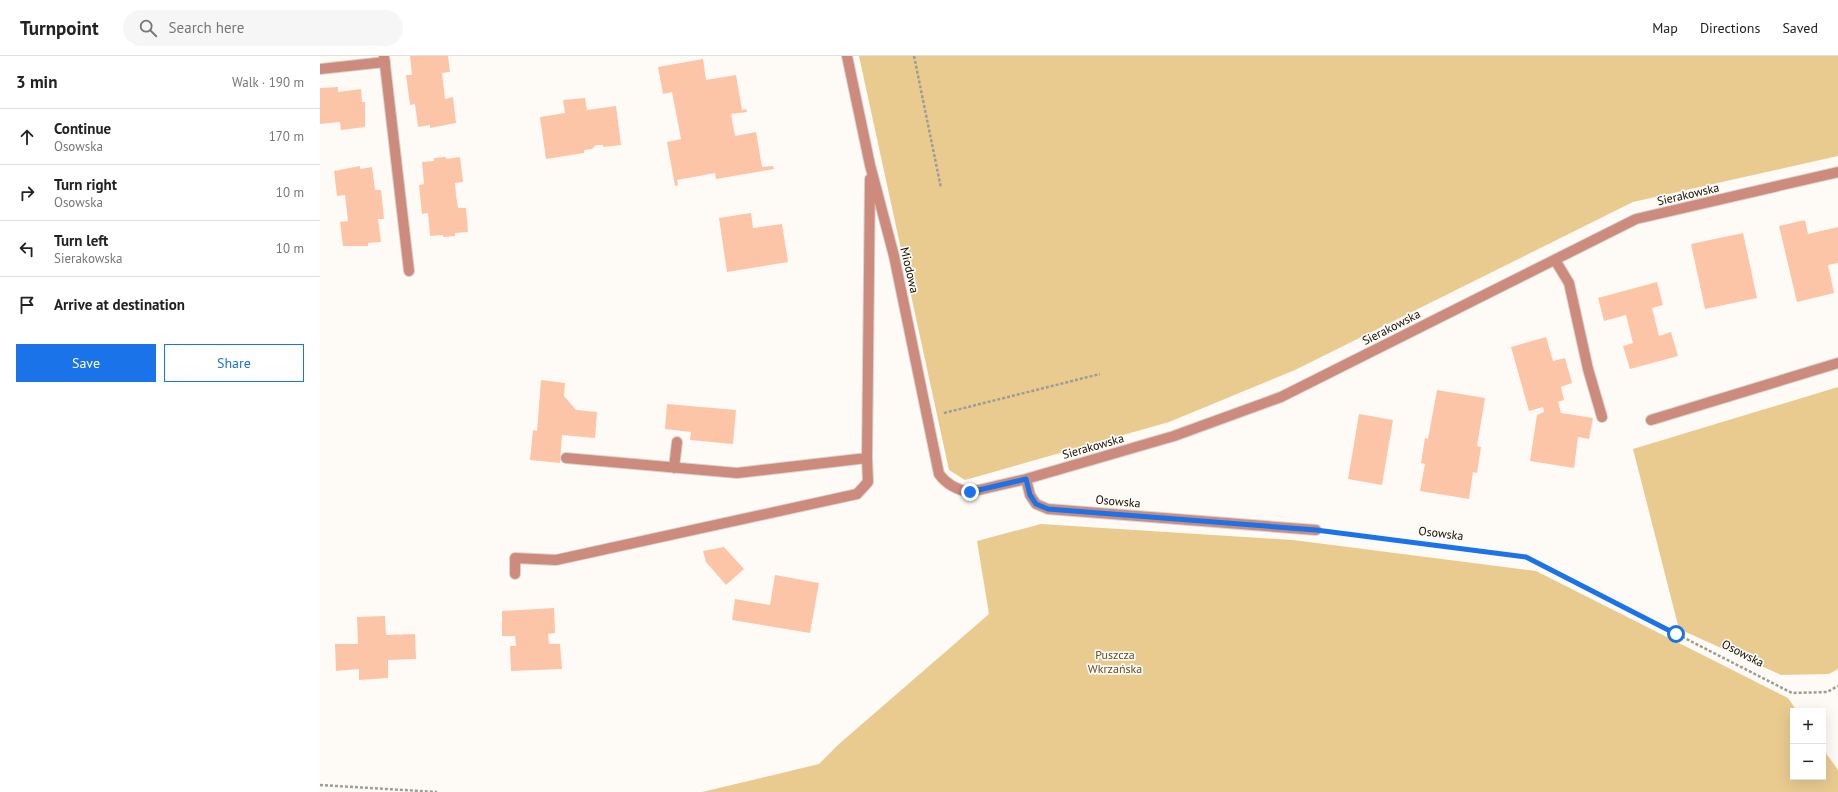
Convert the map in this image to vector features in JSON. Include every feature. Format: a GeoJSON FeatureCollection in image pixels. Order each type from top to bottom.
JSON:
{"type":"FeatureCollection","features":[{"type":"Feature","properties":{"kind":"street","name":"Miodowa"},"geometry":{"type":"LineString","coordinates":[[847,56],[870,165],[894,256],[939,474],[944,481],[952,486]]}},
{"type":"Feature","properties":{"kind":"street"},"geometry":{"type":"LineString","coordinates":[[320,69],[385,59],[409,271]]}},
{"type":"Feature","properties":{"kind":"street"},"geometry":{"type":"LineString","coordinates":[[515,574],[515,558],[556,560],[857,494],[868,482],[870,165]]}},
{"type":"Feature","properties":{"kind":"street","name":"Sierakowska"},"geometry":{"type":"LineString","coordinates":[[952,486],[970,492],[1026,479],[1174,436],[1281,397],[1636,219],[1838,172]]}},
{"type":"Feature","properties":{"kind":"street"},"geometry":{"type":"LineString","coordinates":[[1555,260],[1569,283],[1588,369],[1602,417]]}},
{"type":"Feature","properties":{"kind":"street"},"geometry":{"type":"LineString","coordinates":[[1652,420],[1838,363]]}},
{"type":"Feature","properties":{"kind":"street"},"geometry":{"type":"LineString","coordinates":[[674,468],[677,442]]}},
{"type":"Feature","properties":{"kind":"street"},"geometry":{"type":"LineString","coordinates":[[566,458],[737,473],[867,458]]}},
{"type":"Feature","properties":{"kind":"street","name":"Osowska"},"geometry":{"type":"LineString","coordinates":[[1026,479],[1030,495],[1036,504],[1048,509],[1316,530]]}},
{"type":"Feature","properties":{"kind":"path"},"geometry":{"type":"LineString","coordinates":[[914,56],[941,188]]}},
{"type":"Feature","properties":{"kind":"path"},"geometry":{"type":"LineString","coordinates":[[928,417],[1100,374]]}},
{"type":"Feature","properties":{"kind":"path","name":"Osowska"},"geometry":{"type":"LineString","coordinates":[[1316,530],[1526,557],[1792,693],[1827,692],[1838,686]]}},
{"type":"Feature","properties":{"kind":"path"},"geometry":{"type":"LineString","coordinates":[[320,785],[437,792]]}},
{"type":"Feature","properties":{"kind":"green space"},"geometry":{"type":"Polygon","coordinates":[[[859,56],[1838,56],[1838,156],[1633,202],[1295,370],[1169,422],[965,480],[949,470],[859,56]]]}},
{"type":"Feature","properties":{"kind":"green space"},"geometry":{"type":"Polygon","coordinates":[[[1838,387],[1838,669],[1829,674],[1781,675],[1679,629],[1633,449],[1838,387]]]}},
{"type":"Feature","properties":{"kind":"green space","name":"Puszcza Wkrzańska"},"geometry":{"type":"Polygon","coordinates":[[[1041,524],[1293,540],[1536,571],[1788,698],[1795,708],[1790,708],[1790,780],[1826,780],[1826,753],[1838,770],[1838,792],[702,792],[819,764],[839,744],[989,614],[977,541],[1041,524]]]}},
{"type":"Feature","properties":{"kind":"building"},"geometry":{"type":"Polygon","coordinates":[[[410,56],[448,56],[450,72],[442,73],[445,99],[453,97],[456,123],[430,128],[430,125],[418,127],[415,104],[410,105],[406,75],[412,75],[410,56]]]}},
{"type":"Feature","properties":{"kind":"building"},"geometry":{"type":"Polygon","coordinates":[[[703,59],[706,80],[736,75],[742,110],[746,109],[747,112],[731,114],[735,136],[756,132],[762,167],[773,166],[774,169],[716,179],[715,173],[677,180],[678,185],[675,186],[667,142],[681,139],[672,92],[663,94],[658,67],[703,59]]]}},
{"type":"Feature","properties":{"kind":"building"},"geometry":{"type":"Polygon","coordinates":[[[338,87],[338,92],[361,89],[362,102],[365,102],[365,127],[341,130],[340,122],[320,124],[320,88],[338,87]]]}},
{"type":"Feature","properties":{"kind":"building"},"geometry":{"type":"Polygon","coordinates":[[[585,98],[587,110],[616,106],[621,145],[603,147],[603,145],[596,145],[592,149],[584,150],[584,153],[546,159],[540,117],[565,113],[563,100],[585,98]]]}},
{"type":"Feature","properties":{"kind":"building"},"geometry":{"type":"Polygon","coordinates":[[[446,157],[446,159],[460,157],[463,182],[455,183],[456,195],[458,208],[466,208],[468,232],[455,233],[455,236],[430,236],[428,213],[422,214],[419,185],[424,184],[422,162],[434,161],[434,158],[446,157]]]}},
{"type":"Feature","properties":{"kind":"building"},"geometry":{"type":"Polygon","coordinates":[[[360,166],[360,169],[372,167],[375,190],[381,190],[384,219],[378,219],[381,242],[368,243],[368,246],[343,246],[340,222],[348,221],[345,195],[337,196],[334,171],[360,166]]]}},
{"type":"Feature","properties":{"kind":"building"},"geometry":{"type":"Polygon","coordinates":[[[751,213],[753,228],[782,224],[788,262],[727,272],[719,218],[751,213]]]}},
{"type":"Feature","properties":{"kind":"building"},"geometry":{"type":"Polygon","coordinates":[[[1805,220],[1808,234],[1838,227],[1838,263],[1828,265],[1834,293],[1797,302],[1779,226],[1805,220]]]}},
{"type":"Feature","properties":{"kind":"building"},"geometry":{"type":"Polygon","coordinates":[[[1743,233],[1757,298],[1705,309],[1691,244],[1743,233]]]}},
{"type":"Feature","properties":{"kind":"building"},"geometry":{"type":"Polygon","coordinates":[[[1657,282],[1663,305],[1652,308],[1659,336],[1671,332],[1678,356],[1630,369],[1623,346],[1633,343],[1626,315],[1604,321],[1598,298],[1657,282]]]}},
{"type":"Feature","properties":{"kind":"building"},"geometry":{"type":"Polygon","coordinates":[[[1546,337],[1553,361],[1565,358],[1572,383],[1561,387],[1564,400],[1558,402],[1561,413],[1593,418],[1589,439],[1578,437],[1574,468],[1530,461],[1537,415],[1544,412],[1543,407],[1529,411],[1511,347],[1546,337]]]}},
{"type":"Feature","properties":{"kind":"building"},"geometry":{"type":"Polygon","coordinates":[[[541,380],[565,383],[564,396],[576,410],[597,412],[595,438],[562,435],[560,463],[530,460],[533,430],[537,431],[541,380]]]}},
{"type":"Feature","properties":{"kind":"building"},"geometry":{"type":"Polygon","coordinates":[[[1437,390],[1485,398],[1477,446],[1481,447],[1477,473],[1473,472],[1469,499],[1420,491],[1425,464],[1421,463],[1425,438],[1428,439],[1437,390]]]}},
{"type":"Feature","properties":{"kind":"building"},"geometry":{"type":"Polygon","coordinates":[[[667,404],[736,410],[733,444],[690,440],[691,432],[665,429],[667,404]]]}},
{"type":"Feature","properties":{"kind":"building"},"geometry":{"type":"Polygon","coordinates":[[[1359,414],[1393,420],[1382,485],[1348,479],[1359,414]]]}},
{"type":"Feature","properties":{"kind":"building"},"geometry":{"type":"Polygon","coordinates":[[[724,547],[744,569],[726,585],[706,562],[703,551],[724,547]]]}},
{"type":"Feature","properties":{"kind":"building"},"geometry":{"type":"Polygon","coordinates":[[[775,575],[819,583],[810,633],[732,620],[735,599],[770,605],[775,575]]]}},
{"type":"Feature","properties":{"kind":"building"},"geometry":{"type":"Polygon","coordinates":[[[554,608],[555,633],[548,634],[549,644],[560,644],[562,669],[511,671],[510,646],[516,646],[515,636],[502,636],[502,611],[554,608]]]}},
{"type":"Feature","properties":{"kind":"building"},"geometry":{"type":"Polygon","coordinates":[[[385,616],[386,635],[415,634],[416,659],[388,660],[388,678],[359,680],[359,669],[336,671],[335,644],[358,644],[357,617],[385,616]]]}},
{"type":"Feature","properties":{"kind":"route"},"geometry":{"type":"LineString","coordinates":[[970,492],[1026,479],[1030,495],[1036,504],[1048,509],[1316,530],[1526,557],[1676,634]]}}]}
